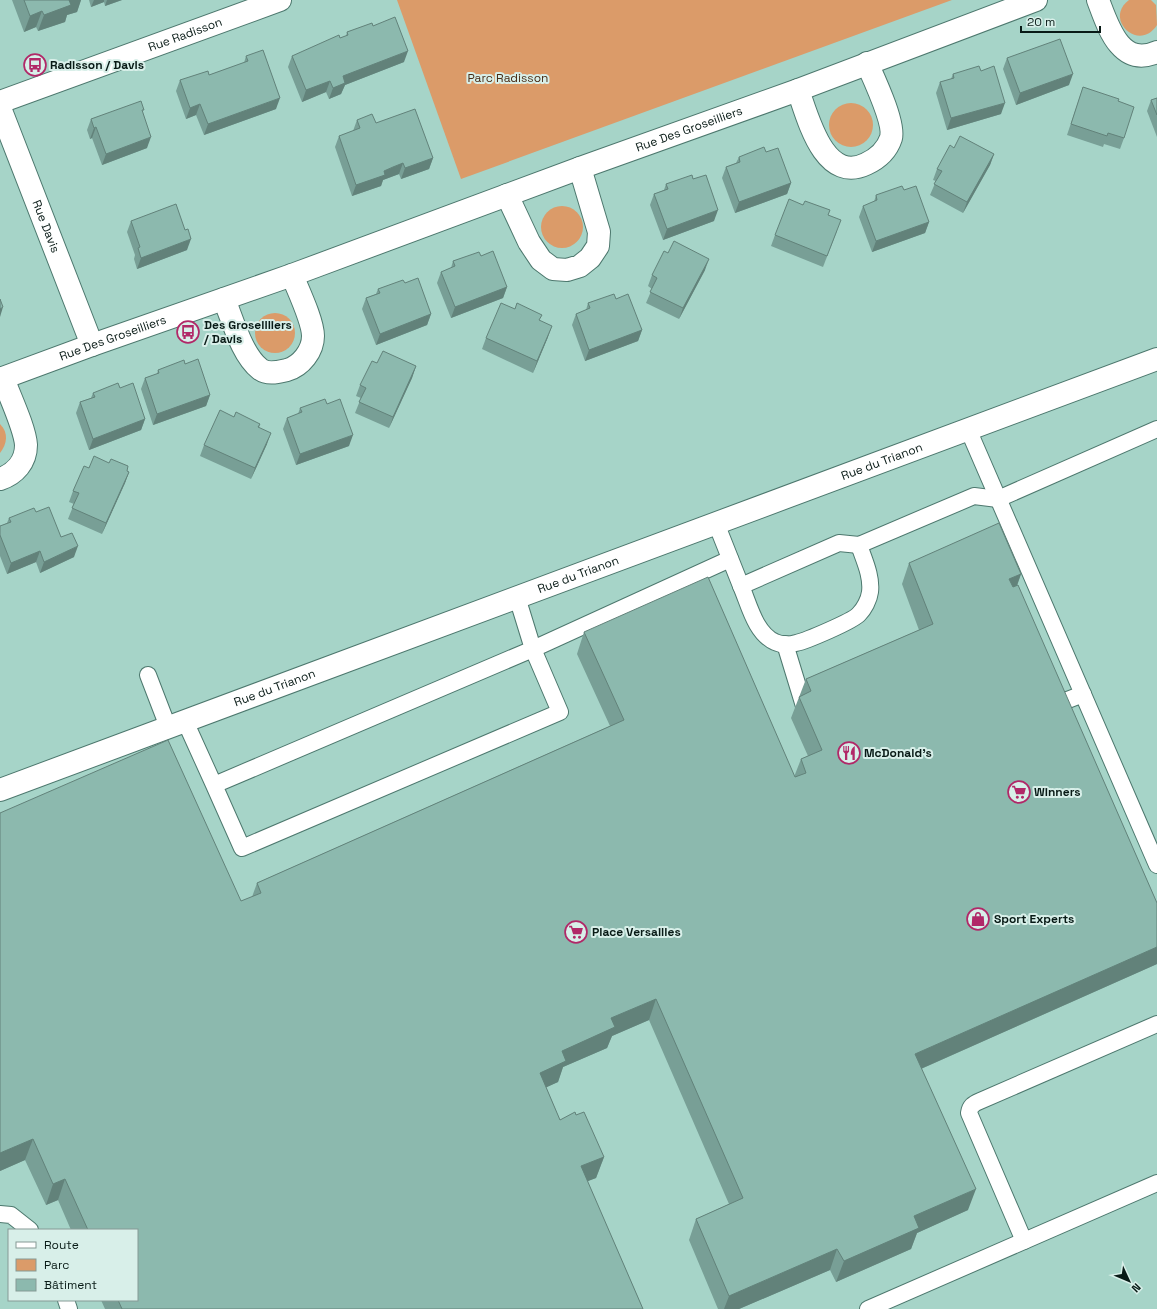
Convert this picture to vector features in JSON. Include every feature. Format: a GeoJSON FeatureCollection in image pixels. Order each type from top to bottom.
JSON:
{"type":"FeatureCollection","features":[{"type":"Feature","properties":{"kind":"street","name":"Rue Radisson"},"geometry":{"type":"LineString","coordinates":[[0,102],[280,0]]}},
{"type":"Feature","properties":{"kind":"street","name":"Rue Des Groseilliers"},"geometry":{"type":"LineString","coordinates":[[0,479],[7,477],[17,470],[24,459],[26,445],[22,429],[1,379],[92,345],[292,275],[580,168],[798,90],[1036,0]]}},
{"type":"Feature","properties":{"kind":"street"},"geometry":{"type":"LineString","coordinates":[[1098,0],[1112,35],[1123,50],[1138,57],[1157,52]]}},
{"type":"Feature","properties":{"kind":"street"},"geometry":{"type":"LineString","coordinates":[[798,90],[814,134],[824,153],[837,164],[848,168],[860,167],[872,161],[884,151],[891,138],[890,123],[867,63]]}},
{"type":"Feature","properties":{"kind":"street","name":"Rue Davis"},"geometry":{"type":"LineString","coordinates":[[0,108],[92,345]]}},
{"type":"Feature","properties":{"kind":"street"},"geometry":{"type":"LineString","coordinates":[[508,195],[529,242],[541,260],[553,269],[567,270],[580,266],[590,258],[598,246],[600,232],[580,168]]}},
{"type":"Feature","properties":{"kind":"street"},"geometry":{"type":"LineString","coordinates":[[224,299],[242,345],[250,359],[261,370],[274,373],[290,369],[302,362],[310,350],[313,336],[308,317],[292,275]]}},
{"type":"Feature","properties":{"kind":"street","name":"Rue du Trianon"},"geometry":{"type":"LineString","coordinates":[[0,790],[102,761],[176,724],[1157,359]]}},
{"type":"Feature","properties":{"kind":"lane"},"geometry":{"type":"LineString","coordinates":[[968,429],[1157,865]]}},
{"type":"Feature","properties":{"kind":"lane"},"geometry":{"type":"LineString","coordinates":[[742,586],[838,543],[859,545],[974,496],[998,499],[1157,429]]}},
{"type":"Feature","properties":{"kind":"lane"},"geometry":{"type":"LineString","coordinates":[[716,523],[760,628],[766,636],[775,642],[785,644],[796,644],[850,620],[859,614],[870,593],[870,581],[859,545]]}},
{"type":"Feature","properties":{"kind":"lane"},"geometry":{"type":"LineString","coordinates":[[214,785],[533,648],[730,559]]}},
{"type":"Feature","properties":{"kind":"lane"},"geometry":{"type":"LineString","coordinates":[[148,675],[176,724],[214,785],[242,848],[560,712],[533,648],[517,597]]}},
{"type":"Feature","properties":{"kind":"lane"},"geometry":{"type":"LineString","coordinates":[[785,644],[810,727]]}},
{"type":"Feature","properties":{"kind":"lane"},"geometry":{"type":"LineString","coordinates":[[1034,714],[1083,694]]}},
{"type":"Feature","properties":{"kind":"lane"},"geometry":{"type":"LineString","coordinates":[[1024,1241],[969,1113],[970,1108],[980,1101],[1157,1024]]}},
{"type":"Feature","properties":{"kind":"lane"},"geometry":{"type":"LineString","coordinates":[[868,1309],[1157,1183]]}},
{"type":"Feature","properties":{"kind":"lane"},"geometry":{"type":"LineString","coordinates":[[0,1214],[11,1215],[29,1229]]}},
{"type":"Feature","properties":{"kind":"green space","name":"Parc Radisson"},"geometry":{"type":"Polygon","coordinates":[[[397,0],[952,0],[461,179],[397,0]]]}},
{"type":"Feature","properties":{"kind":"green space"},"geometry":{"type":"Polygon","coordinates":[[[1129,0],[1151,0],[1156,5],[1157,25],[1150,33],[1141,36],[1133,34],[1126,30],[1122,24],[1120,16],[1122,8],[1129,0]]]}},
{"type":"Feature","properties":{"kind":"green space"},"geometry":{"type":"Polygon","coordinates":[[[851,103],[863,107],[869,113],[873,125],[869,137],[863,143],[851,147],[839,143],[833,137],[829,125],[833,113],[839,107],[851,103]]]}},
{"type":"Feature","properties":{"kind":"green space"},"geometry":{"type":"Polygon","coordinates":[[[562,206],[577,212],[583,227],[577,242],[562,248],[547,242],[541,227],[547,212],[562,206]]]}},
{"type":"Feature","properties":{"kind":"green space"},"geometry":{"type":"Polygon","coordinates":[[[275,313],[289,319],[295,333],[289,347],[275,353],[261,347],[255,333],[261,319],[275,313]]]}},
{"type":"Feature","properties":{"kind":"green space"},"geometry":{"type":"Polygon","coordinates":[[[0,424],[5,431],[6,438],[0,453],[0,424]]]}},
{"type":"Feature","properties":{"kind":"building"},"geometry":{"type":"Polygon","coordinates":[[[24,0],[69,0],[71,5],[44,15],[42,11],[30,16],[24,0]]]}},
{"type":"Feature","properties":{"kind":"building"},"geometry":{"type":"Polygon","coordinates":[[[395,17],[408,51],[343,76],[345,83],[333,88],[330,81],[306,90],[292,56],[339,35],[340,38],[348,35],[347,32],[372,23],[373,26],[395,17]]]}},
{"type":"Feature","properties":{"kind":"building"},"geometry":{"type":"Polygon","coordinates":[[[1060,39],[1073,74],[1020,93],[1007,58],[1060,39]]]}},
{"type":"Feature","properties":{"kind":"building"},"geometry":{"type":"Polygon","coordinates":[[[263,50],[280,98],[208,124],[200,104],[190,108],[180,80],[208,71],[209,75],[248,61],[246,56],[263,50]]]}},
{"type":"Feature","properties":{"kind":"building"},"geometry":{"type":"Polygon","coordinates":[[[979,66],[981,71],[994,66],[1005,103],[951,118],[940,82],[954,78],[953,74],[979,66]]]}},
{"type":"Feature","properties":{"kind":"building"},"geometry":{"type":"Polygon","coordinates":[[[1083,87],[1119,99],[1118,101],[1134,107],[1124,138],[1108,133],[1107,136],[1071,124],[1083,87]]]}},
{"type":"Feature","properties":{"kind":"building"},"geometry":{"type":"Polygon","coordinates":[[[1157,98],[1157,115],[1151,100],[1157,98]]]}},
{"type":"Feature","properties":{"kind":"building"},"geometry":{"type":"Polygon","coordinates":[[[141,101],[144,110],[142,110],[151,137],[106,154],[96,127],[94,128],[91,119],[141,101]]]}},
{"type":"Feature","properties":{"kind":"building"},"geometry":{"type":"Polygon","coordinates":[[[415,109],[433,158],[405,168],[403,163],[384,171],[385,175],[356,185],[339,136],[360,128],[357,120],[372,114],[376,123],[415,109]]]}},
{"type":"Feature","properties":{"kind":"building"},"geometry":{"type":"Polygon","coordinates":[[[960,136],[994,154],[967,202],[934,184],[942,171],[937,169],[950,145],[954,148],[960,136]]]}},
{"type":"Feature","properties":{"kind":"building"},"geometry":{"type":"Polygon","coordinates":[[[764,147],[766,152],[778,148],[791,183],[739,202],[726,167],[740,162],[739,157],[764,147]]]}},
{"type":"Feature","properties":{"kind":"building"},"geometry":{"type":"Polygon","coordinates":[[[692,175],[693,179],[706,175],[718,210],[667,229],[654,194],[668,189],[666,184],[692,175]]]}},
{"type":"Feature","properties":{"kind":"building"},"geometry":{"type":"Polygon","coordinates":[[[902,186],[904,190],[916,186],[929,222],[876,241],[863,206],[877,200],[876,195],[902,186]]]}},
{"type":"Feature","properties":{"kind":"building"},"geometry":{"type":"Polygon","coordinates":[[[789,199],[803,205],[805,201],[830,210],[828,215],[841,220],[827,256],[775,235],[789,199]]]}},
{"type":"Feature","properties":{"kind":"building"},"geometry":{"type":"Polygon","coordinates":[[[176,204],[185,230],[188,229],[191,239],[141,258],[138,248],[140,247],[131,221],[176,204]]]}},
{"type":"Feature","properties":{"kind":"building"},"geometry":{"type":"Polygon","coordinates":[[[674,241],[709,259],[683,308],[650,292],[657,278],[652,275],[664,251],[668,253],[674,241]]]}},
{"type":"Feature","properties":{"kind":"building"},"geometry":{"type":"Polygon","coordinates":[[[493,251],[507,287],[455,307],[441,272],[455,266],[453,261],[479,252],[481,256],[493,251]]]}},
{"type":"Feature","properties":{"kind":"building"},"geometry":{"type":"Polygon","coordinates":[[[418,278],[431,314],[380,334],[366,298],[380,293],[378,289],[403,280],[405,283],[418,278]]]}},
{"type":"Feature","properties":{"kind":"building"},"geometry":{"type":"Polygon","coordinates":[[[614,294],[616,299],[628,294],[642,330],[589,350],[576,314],[590,308],[588,303],[614,294]]]}},
{"type":"Feature","properties":{"kind":"building"},"geometry":{"type":"Polygon","coordinates":[[[0,299],[3,307],[0,309],[0,299]]]}},
{"type":"Feature","properties":{"kind":"building"},"geometry":{"type":"Polygon","coordinates":[[[501,303],[515,309],[517,303],[542,315],[539,320],[552,326],[537,361],[486,338],[501,303]]]}},
{"type":"Feature","properties":{"kind":"building"},"geometry":{"type":"Polygon","coordinates":[[[383,351],[416,366],[393,417],[359,402],[366,388],[360,385],[372,361],[377,363],[383,351]]]}},
{"type":"Feature","properties":{"kind":"building"},"geometry":{"type":"Polygon","coordinates":[[[198,359],[210,395],[157,414],[145,378],[159,373],[158,370],[184,360],[185,364],[198,359]]]}},
{"type":"Feature","properties":{"kind":"building"},"geometry":{"type":"Polygon","coordinates":[[[118,383],[120,388],[133,383],[145,419],[93,439],[80,402],[95,397],[93,393],[118,383]]]}},
{"type":"Feature","properties":{"kind":"building"},"geometry":{"type":"Polygon","coordinates":[[[325,399],[327,404],[340,399],[353,435],[300,454],[287,418],[302,412],[300,408],[325,399]]]}},
{"type":"Feature","properties":{"kind":"building"},"geometry":{"type":"Polygon","coordinates":[[[220,410],[234,417],[236,412],[260,424],[258,427],[271,433],[255,468],[204,445],[220,410]]]}},
{"type":"Feature","properties":{"kind":"building"},"geometry":{"type":"Polygon","coordinates":[[[94,456],[109,463],[111,459],[128,466],[127,471],[129,472],[106,523],[72,508],[79,493],[73,491],[84,466],[89,468],[94,456]]]}},
{"type":"Feature","properties":{"kind":"building"},"geometry":{"type":"Polygon","coordinates":[[[49,507],[61,537],[72,533],[78,546],[44,562],[40,551],[11,563],[0,535],[0,526],[11,522],[9,518],[34,508],[36,512],[49,507]]]}},
{"type":"Feature","properties":{"kind":"building","name":"Place Versailles"},"geometry":{"type":"Polygon","coordinates":[[[999,523],[1021,574],[1009,579],[1013,587],[1018,585],[1157,903],[1157,947],[915,1054],[976,1189],[914,1216],[919,1228],[844,1261],[837,1249],[729,1296],[696,1219],[743,1198],[656,999],[611,1018],[615,1027],[562,1051],[566,1061],[540,1073],[560,1120],[575,1112],[576,1115],[584,1112],[604,1157],[581,1166],[643,1309],[122,1309],[118,1301],[138,1301],[138,1229],[88,1229],[65,1179],[53,1184],[33,1139],[0,1153],[0,813],[168,740],[241,901],[261,893],[257,883],[624,720],[584,632],[708,577],[795,777],[806,773],[801,759],[822,750],[799,697],[811,691],[806,679],[933,624],[909,563],[999,523]]]}},
{"type":"Feature","properties":{"kind":"place","name":"Radisson / Davis"},"geometry":{"type":"Point","coordinates":[35,65]}},
{"type":"Feature","properties":{"kind":"place","name":"Des Groseilliers / Davis"},"geometry":{"type":"Point","coordinates":[188,332]}},
{"type":"Feature","properties":{"kind":"place","name":"McDonald's"},"geometry":{"type":"Point","coordinates":[849,753]}},
{"type":"Feature","properties":{"kind":"place","name":"Winners"},"geometry":{"type":"Point","coordinates":[1019,792]}},
{"type":"Feature","properties":{"kind":"place","name":"Sport Experts"},"geometry":{"type":"Point","coordinates":[978,919]}},
{"type":"Feature","properties":{"kind":"place","name":"Place Versailles"},"geometry":{"type":"Point","coordinates":[576,932]}}]}
